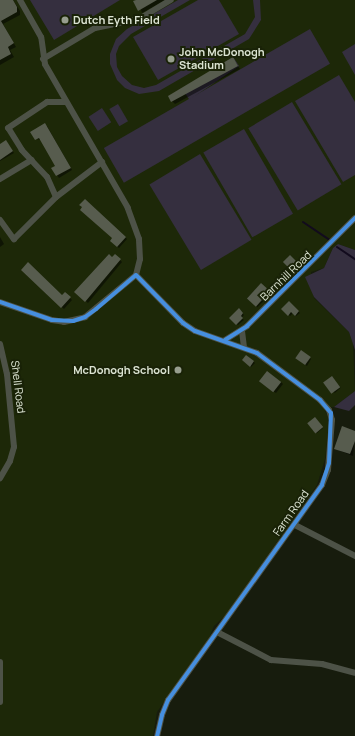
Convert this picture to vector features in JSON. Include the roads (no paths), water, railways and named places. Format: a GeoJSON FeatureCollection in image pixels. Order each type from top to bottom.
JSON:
{"type":"FeatureCollection","features":[{"type":"Feature","properties":{"kind":"street"},"geometry":{"type":"LineString","coordinates":[[0,302],[52,320],[73,321],[85,317],[96,309],[136,275],[139,268],[140,248],[133,219],[43,59],[41,37],[20,0]]}},
{"type":"Feature","properties":{"kind":"street"},"geometry":{"type":"LineString","coordinates":[[43,59],[95,28],[139,19],[171,0]]}},
{"type":"Feature","properties":{"kind":"street"},"geometry":{"type":"LineString","coordinates":[[56,197],[47,177],[8,128],[47,102],[66,102]]}},
{"type":"Feature","properties":{"kind":"street"},"geometry":{"type":"LineString","coordinates":[[0,179],[32,160]]}},
{"type":"Feature","properties":{"kind":"street"},"geometry":{"type":"LineString","coordinates":[[0,220],[14,239],[56,197],[102,162]]}},
{"type":"Feature","properties":{"kind":"street","name":"Barnhill Road"},"geometry":{"type":"LineString","coordinates":[[225,340],[242,331],[355,218]]}},
{"type":"Feature","properties":{"kind":"street","name":"Farm Road"},"geometry":{"type":"LineString","coordinates":[[136,275],[183,323],[195,331],[244,347],[279,368],[320,400],[331,413],[327,475],[295,525],[168,700],[162,715],[157,736]]}},
{"type":"Feature","properties":{"kind":"street"},"geometry":{"type":"LineString","coordinates":[[242,331],[244,347]]}},
{"type":"Feature","properties":{"kind":"street","name":"Shell Road"},"geometry":{"type":"LineString","coordinates":[[0,344],[6,368],[14,447],[10,462],[0,478]]}},
{"type":"Feature","properties":{"kind":"street"},"geometry":{"type":"LineString","coordinates":[[295,525],[355,556]]}},
{"type":"Feature","properties":{"kind":"street"},"geometry":{"type":"LineString","coordinates":[[217,632],[271,660],[322,664],[355,673]]}},
{"type":"Feature","properties":{"kind":"street"},"geometry":{"type":"LineString","coordinates":[[0,662],[0,702]]}},
{"type":"Feature","properties":{"kind":"waterway"},"geometry":{"type":"LineString","coordinates":[[303,222],[330,240]]}},
{"type":"Feature","properties":{"kind":"waterway"},"geometry":{"type":"LineString","coordinates":[[337,247],[355,259]]}},
{"type":"Feature","properties":{"kind":"place","name":"Dutch Eyth Field"},"geometry":{"type":"Point","coordinates":[65,20]}},
{"type":"Feature","properties":{"kind":"place","name":"John McDonogh Stadium"},"geometry":{"type":"Point","coordinates":[171,59]}},
{"type":"Feature","properties":{"kind":"place","name":"McDonogh School"},"geometry":{"type":"Point","coordinates":[178,370]}}]}
